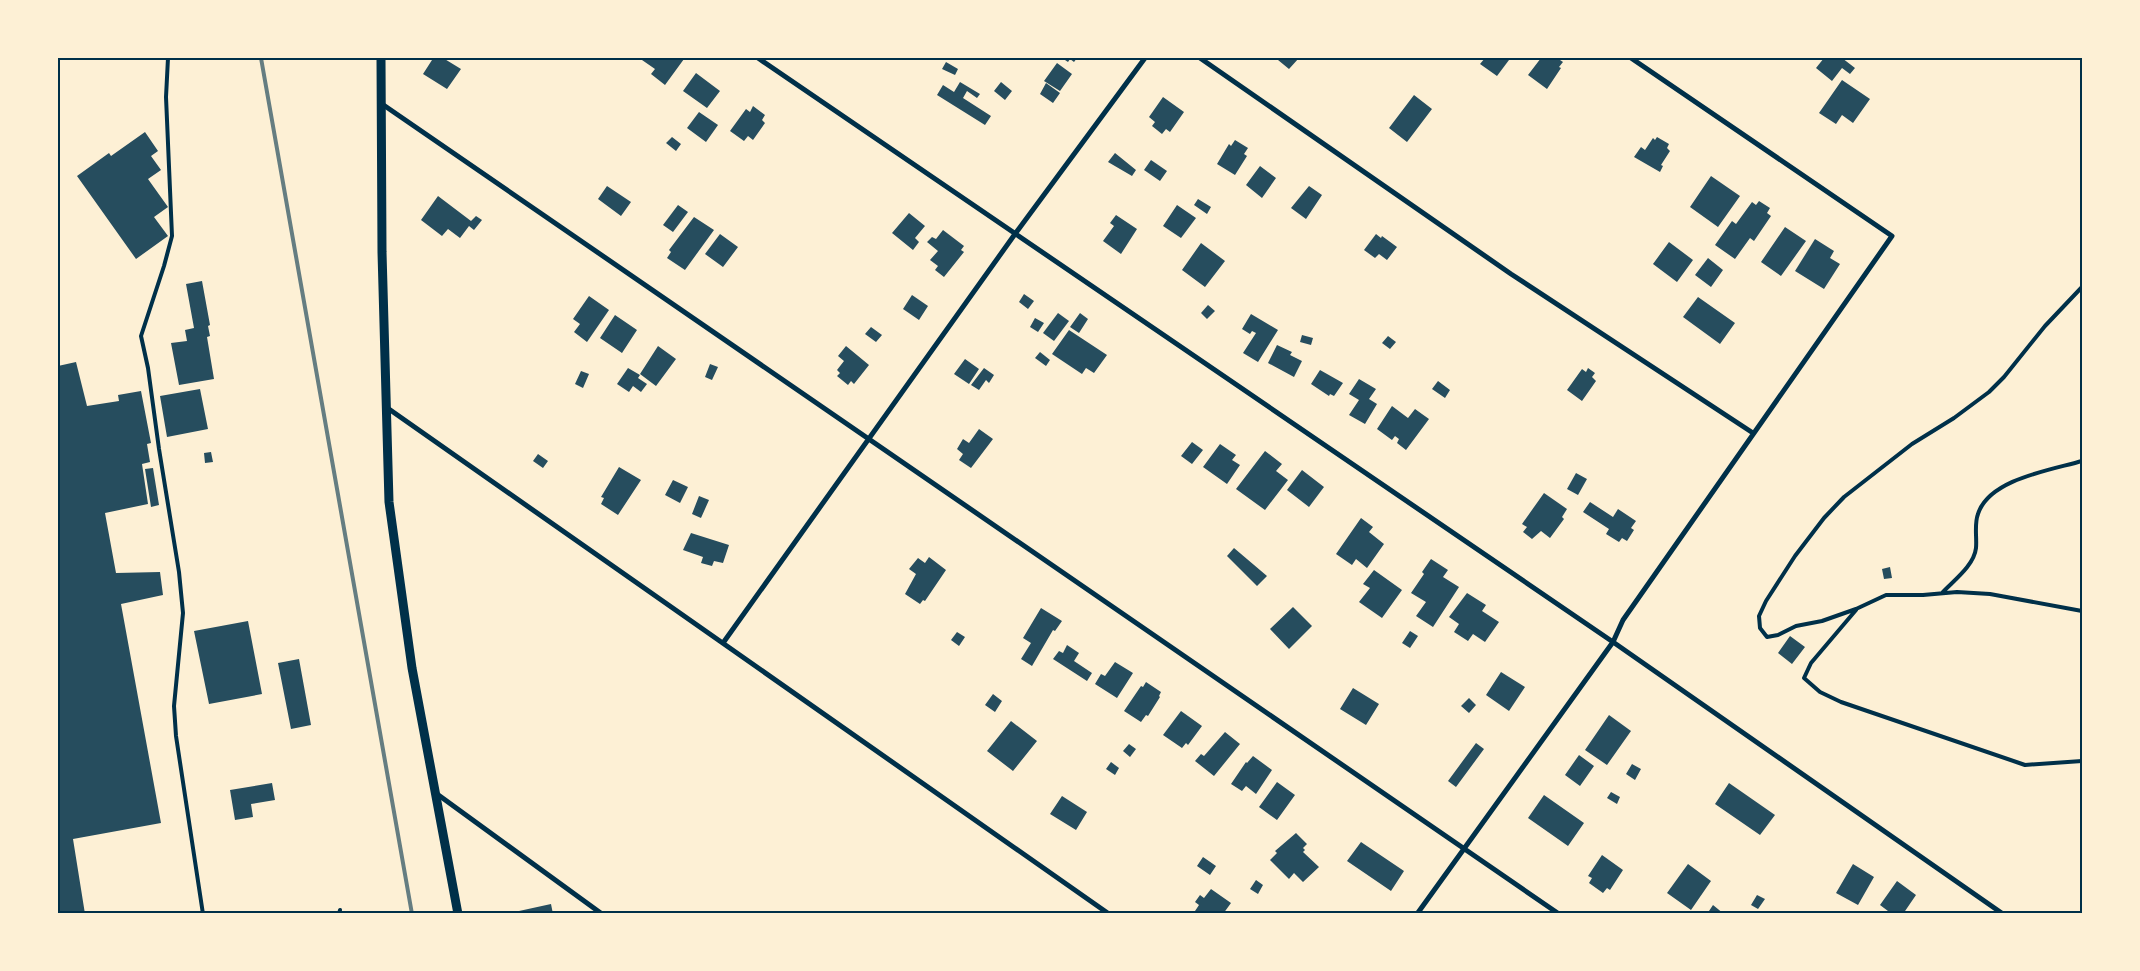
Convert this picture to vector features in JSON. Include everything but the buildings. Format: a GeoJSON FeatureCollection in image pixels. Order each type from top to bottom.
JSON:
{"type":"FeatureCollection","features":[{"type":"Feature","properties":{"kind":"street"},"geometry":{"type":"LineString","coordinates":[[382,58],[382,252],[389,502],[412,668],[458,914]]}},
{"type":"Feature","properties":{"kind":"street"},"geometry":{"type":"LineString","coordinates":[[758,58],[1613,642],[2003,914]]}},
{"type":"Feature","properties":{"kind":"street"},"geometry":{"type":"LineString","coordinates":[[723,643],[1014,234],[1145,58]]}},
{"type":"Feature","properties":{"kind":"street"},"geometry":{"type":"LineString","coordinates":[[1200,58],[1511,274],[1753,433]]}},
{"type":"Feature","properties":{"kind":"street"},"geometry":{"type":"LineString","coordinates":[[1417,914],[1613,642],[1623,620],[1892,236],[1631,58]]}},
{"type":"Feature","properties":{"kind":"street"},"geometry":{"type":"LineString","coordinates":[[382,104],[1559,914]]}},
{"type":"Feature","properties":{"kind":"street"},"geometry":{"type":"LineString","coordinates":[[385,406],[1109,914]]}},
{"type":"Feature","properties":{"kind":"street"},"geometry":{"type":"LineString","coordinates":[[436,794],[602,914]]}},
{"type":"Feature","properties":{"kind":"lane"},"geometry":{"type":"LineString","coordinates":[[168,58],[166,97],[172,236],[141,336],[148,368],[158,449],[180,580],[183,613],[174,706],[175,726],[203,914]]}},
{"type":"Feature","properties":{"kind":"lane"},"geometry":{"type":"LineString","coordinates":[[2082,287],[2045,326],[2004,377],[1989,392],[1954,418],[1912,444],[1844,497],[1824,518],[1795,556],[1766,601],[1759,616],[1760,628],[1767,637],[1778,635],[1796,626],[1822,621],[1856,610],[1886,595],[1990,594],[2082,611]]}},
{"type":"Feature","properties":{"kind":"lane"},"geometry":{"type":"LineString","coordinates":[[1942,593],[1970,564],[1976,550],[1977,515],[1984,501],[1991,494],[2006,484],[2022,478],[2082,461]]}},
{"type":"Feature","properties":{"kind":"lane"},"geometry":{"type":"LineString","coordinates":[[1856,610],[1812,663],[1804,678],[1820,692],[2025,765],[2082,761]]}},
{"type":"Feature","properties":{"kind":"railway"},"geometry":{"type":"LineString","coordinates":[[261,58],[412,914]]}}]}
